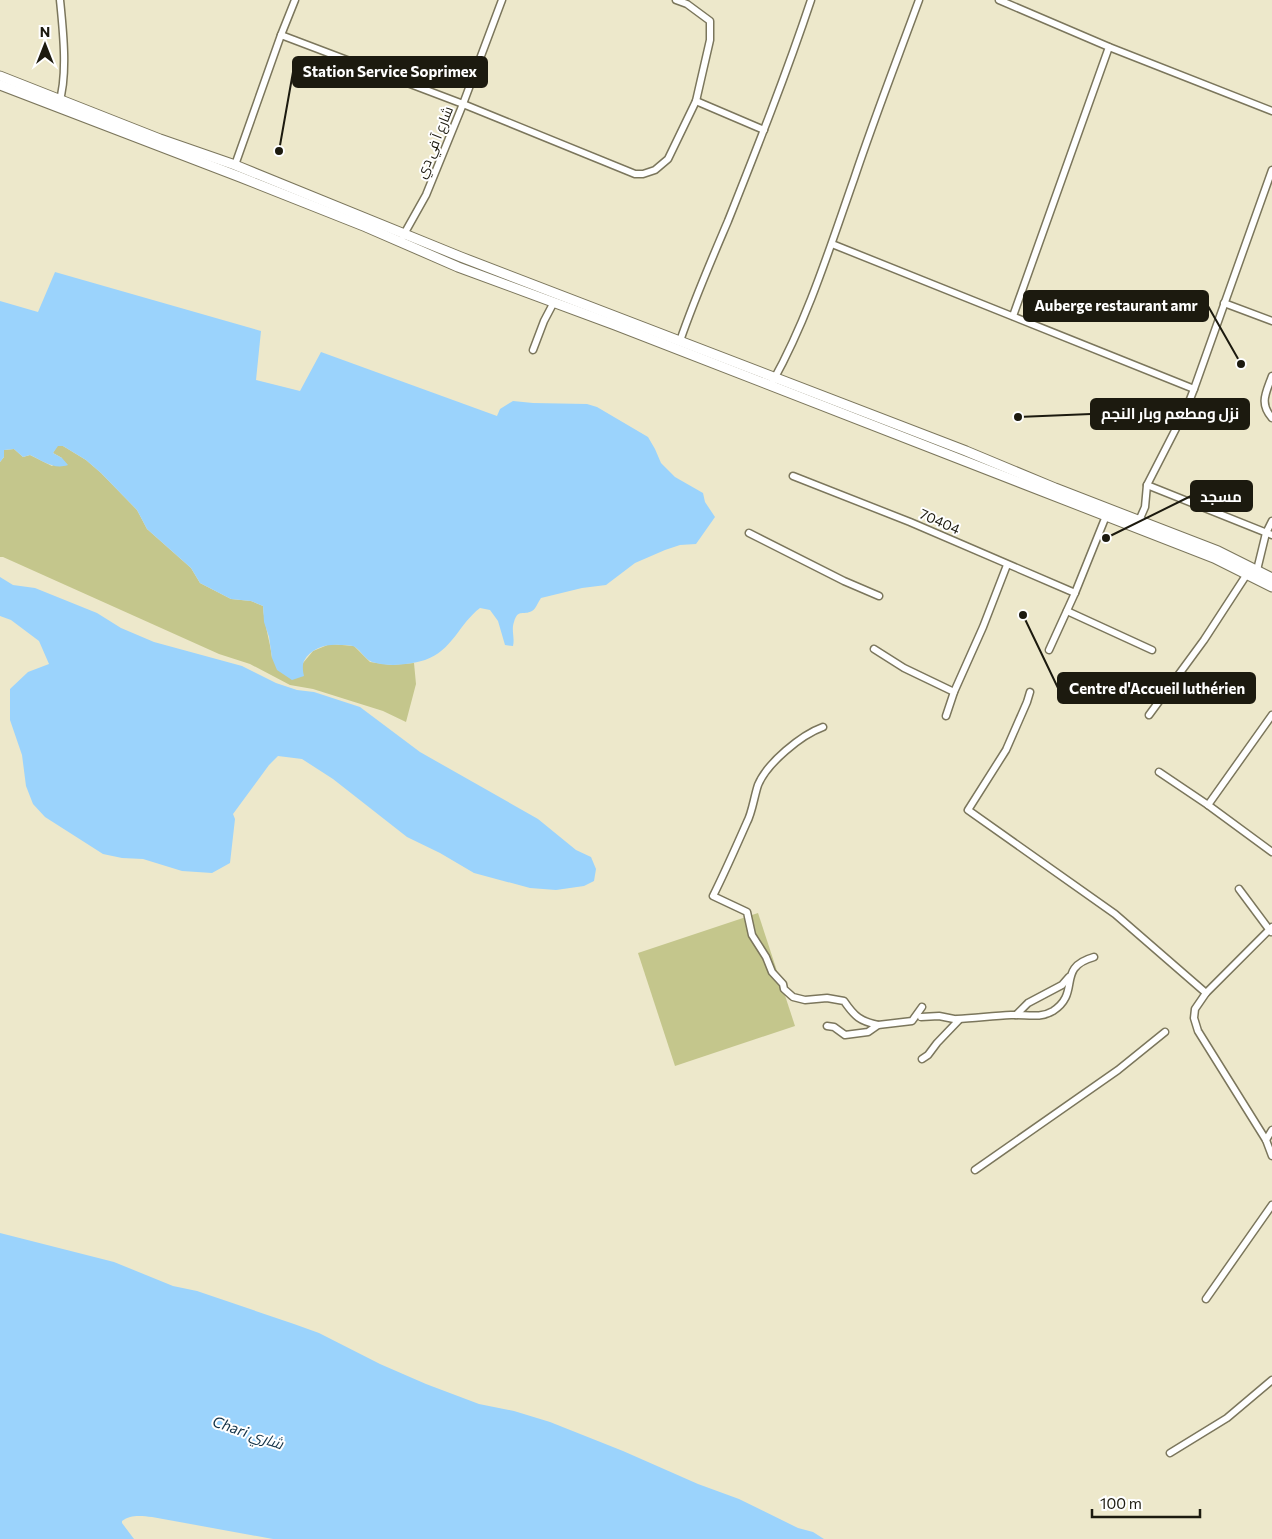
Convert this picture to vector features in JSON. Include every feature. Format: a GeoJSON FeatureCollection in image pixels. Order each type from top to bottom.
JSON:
{"type":"FeatureCollection","features":[{"type":"Feature","properties":{"kind":"main road"},"geometry":{"type":"LineString","coordinates":[[0,76],[59,103],[240,177],[366,227],[402,238],[458,267],[966,451],[1138,524],[1214,558],[1272,587]]}},
{"type":"Feature","properties":{"kind":"main road"},"geometry":{"type":"LineString","coordinates":[[0,85],[59,103],[235,165],[402,238],[680,341],[773,381],[1106,516],[1138,524],[1218,551],[1272,578]]}},
{"type":"Feature","properties":{"kind":"street"},"geometry":{"type":"LineString","coordinates":[[59,103],[64,40],[60,0]]}},
{"type":"Feature","properties":{"kind":"street"},"geometry":{"type":"LineString","coordinates":[[235,165],[295,0]]}},
{"type":"Feature","properties":{"kind":"street","name":"شارع آ في دي"},"geometry":{"type":"LineString","coordinates":[[402,238],[426,195],[502,0]]}},
{"type":"Feature","properties":{"kind":"street"},"geometry":{"type":"LineString","coordinates":[[281,35],[463,104],[635,174],[643,174],[654,170],[668,159],[696,101],[710,40],[710,21],[687,4],[676,0]]}},
{"type":"Feature","properties":{"kind":"street"},"geometry":{"type":"LineString","coordinates":[[680,341],[793,55],[811,0]]}},
{"type":"Feature","properties":{"kind":"street"},"geometry":{"type":"LineString","coordinates":[[773,381],[793,343],[832,244],[874,120],[919,0]]}},
{"type":"Feature","properties":{"kind":"street"},"geometry":{"type":"LineString","coordinates":[[999,0],[1109,47],[1272,112]]}},
{"type":"Feature","properties":{"kind":"street"},"geometry":{"type":"LineString","coordinates":[[1014,316],[1109,47]]}},
{"type":"Feature","properties":{"kind":"street"},"geometry":{"type":"LineString","coordinates":[[696,101],[764,130]]}},
{"type":"Feature","properties":{"kind":"street"},"geometry":{"type":"LineString","coordinates":[[1138,524],[1145,507],[1147,484],[1187,407],[1272,170]]}},
{"type":"Feature","properties":{"kind":"street"},"geometry":{"type":"LineString","coordinates":[[832,244],[1194,389]]}},
{"type":"Feature","properties":{"kind":"street"},"geometry":{"type":"LineString","coordinates":[[533,350],[544,321],[554,302]]}},
{"type":"Feature","properties":{"kind":"street"},"geometry":{"type":"LineString","coordinates":[[1224,303],[1272,321]]}},
{"type":"Feature","properties":{"kind":"street"},"geometry":{"type":"LineString","coordinates":[[1272,376],[1264,398],[1266,411],[1272,418]]}},
{"type":"Feature","properties":{"kind":"street","name":"70404"},"geometry":{"type":"LineString","coordinates":[[793,476],[910,522],[1075,593]]}},
{"type":"Feature","properties":{"kind":"street"},"geometry":{"type":"LineString","coordinates":[[1147,484],[1269,534]]}},
{"type":"Feature","properties":{"kind":"street"},"geometry":{"type":"LineString","coordinates":[[1049,650],[1075,593],[1106,516]]}},
{"type":"Feature","properties":{"kind":"street"},"geometry":{"type":"LineString","coordinates":[[1258,570],[1272,521]]}},
{"type":"Feature","properties":{"kind":"street"},"geometry":{"type":"LineString","coordinates":[[749,533],[844,581],[879,596]]}},
{"type":"Feature","properties":{"kind":"street"},"geometry":{"type":"LineString","coordinates":[[946,716],[954,692],[983,627],[1007,565]]}},
{"type":"Feature","properties":{"kind":"street"},"geometry":{"type":"LineString","coordinates":[[1149,715],[1204,640],[1247,574]]}},
{"type":"Feature","properties":{"kind":"street"},"geometry":{"type":"LineString","coordinates":[[1067,611],[1152,650]]}},
{"type":"Feature","properties":{"kind":"street"},"geometry":{"type":"LineString","coordinates":[[874,649],[904,668],[954,692]]}},
{"type":"Feature","properties":{"kind":"street"},"geometry":{"type":"LineString","coordinates":[[1030,692],[1006,750],[968,810],[1115,914],[1206,993]]}},
{"type":"Feature","properties":{"kind":"street"},"geometry":{"type":"LineString","coordinates":[[1208,804],[1272,715]]}},
{"type":"Feature","properties":{"kind":"street"},"geometry":{"type":"LineString","coordinates":[[823,727],[815,730],[770,765],[759,782],[748,820],[713,896],[747,912],[752,935],[766,957],[772,972],[793,997],[804,1000],[826,998],[844,1002],[856,1017],[878,1025],[912,1021],[922,1007]]}},
{"type":"Feature","properties":{"kind":"street"},"geometry":{"type":"LineString","coordinates":[[1159,772],[1208,804],[1272,852]]}},
{"type":"Feature","properties":{"kind":"street"},"geometry":{"type":"LineString","coordinates":[[1239,889],[1271,930],[1206,993],[1195,1008],[1194,1018],[1198,1031],[1266,1140],[1272,1156]]}},
{"type":"Feature","properties":{"kind":"street"},"geometry":{"type":"LineString","coordinates":[[921,1017],[939,1016],[957,1020],[1016,1015],[1044,1015],[1064,1002],[1069,991],[1072,971],[1080,962],[1094,957]]}},
{"type":"Feature","properties":{"kind":"street"},"geometry":{"type":"LineString","coordinates":[[1016,1015],[1028,1003],[1062,985],[1071,976]]}},
{"type":"Feature","properties":{"kind":"street"},"geometry":{"type":"LineString","coordinates":[[922,1059],[928,1055],[959,1020],[957,1020]]}},
{"type":"Feature","properties":{"kind":"street"},"geometry":{"type":"LineString","coordinates":[[827,1026],[834,1027],[845,1035],[868,1032],[878,1025]]}},
{"type":"Feature","properties":{"kind":"street"},"geometry":{"type":"LineString","coordinates":[[975,1170],[1118,1070],[1165,1032]]}},
{"type":"Feature","properties":{"kind":"street"},"geometry":{"type":"LineString","coordinates":[[1266,1140],[1272,1130]]}},
{"type":"Feature","properties":{"kind":"street"},"geometry":{"type":"LineString","coordinates":[[1206,1299],[1272,1205]]}},
{"type":"Feature","properties":{"kind":"street"},"geometry":{"type":"LineString","coordinates":[[1170,1453],[1227,1418],[1272,1380]]}},
{"type":"Feature","properties":{"kind":"green space"},"geometry":{"type":"Polygon","coordinates":[[[57,446],[63,446],[86,460],[101,473],[137,510],[147,529],[191,568],[200,583],[231,599],[251,601],[263,606],[272,658],[303,663],[313,651],[330,644],[354,646],[370,662],[391,665],[414,663],[416,684],[406,722],[383,711],[313,689],[290,685],[250,664],[219,654],[0,557],[0,462],[4,457],[4,450],[14,449],[23,457],[30,455],[52,466],[62,458],[53,453],[57,446]]]}},
{"type":"Feature","properties":{"kind":"green space"},"geometry":{"type":"Polygon","coordinates":[[[758,913],[795,1026],[675,1066],[638,953],[758,913]]]}},
{"type":"Feature","properties":{"kind":"water"},"geometry":{"type":"Polygon","coordinates":[[[55,272],[261,331],[256,380],[300,391],[321,352],[497,416],[500,409],[513,401],[587,404],[597,407],[648,437],[661,463],[675,477],[703,493],[705,502],[715,517],[696,544],[680,545],[635,563],[606,585],[582,588],[541,598],[533,610],[517,615],[513,625],[513,646],[505,645],[498,621],[490,610],[480,608],[449,644],[434,656],[425,660],[398,665],[378,664],[370,661],[353,646],[329,645],[311,653],[303,663],[304,676],[292,680],[277,670],[272,658],[269,637],[264,622],[263,606],[251,601],[231,599],[200,583],[191,568],[147,529],[137,510],[86,460],[63,446],[58,446],[53,453],[62,458],[68,465],[53,466],[30,455],[23,457],[14,449],[4,450],[4,457],[0,462],[0,301],[38,312],[55,272]]]}},
{"type":"Feature","properties":{"kind":"water"},"geometry":{"type":"Polygon","coordinates":[[[0,577],[13,585],[35,588],[97,613],[121,628],[154,642],[242,666],[276,683],[297,690],[314,692],[360,707],[420,752],[538,819],[576,850],[591,857],[596,869],[594,881],[584,886],[556,890],[530,888],[474,873],[440,853],[407,837],[333,779],[302,759],[278,756],[269,765],[233,814],[235,819],[230,863],[212,873],[182,871],[143,859],[122,858],[103,854],[45,817],[33,804],[26,786],[22,755],[10,720],[10,689],[28,672],[49,664],[39,641],[11,620],[0,616],[0,577]]]}},
{"type":"Feature","properties":{"kind":"water","name":"Chari شاري"},"geometry":{"type":"Polygon","coordinates":[[[0,1233],[114,1262],[173,1286],[197,1291],[319,1333],[380,1364],[426,1384],[479,1404],[514,1411],[550,1422],[698,1484],[739,1499],[798,1528],[813,1532],[824,1539],[273,1539],[152,1517],[133,1516],[122,1521],[122,1523],[134,1539],[0,1539],[0,1233]]]}},
{"type":"Feature","properties":{"kind":"place","name":"Station Service Soprimex"},"geometry":{"type":"Point","coordinates":[279,151]}},
{"type":"Feature","properties":{"kind":"place","name":"Auberge restaurant amr"},"geometry":{"type":"Point","coordinates":[1241,364]}},
{"type":"Feature","properties":{"kind":"place","name":"نزل ومطعم وبار النجم"},"geometry":{"type":"Point","coordinates":[1018,417]}},
{"type":"Feature","properties":{"kind":"place","name":"مسجد"},"geometry":{"type":"Point","coordinates":[1106,538]}},
{"type":"Feature","properties":{"kind":"place","name":"Centre d'Accueil luthérien"},"geometry":{"type":"Point","coordinates":[1023,615]}}]}
